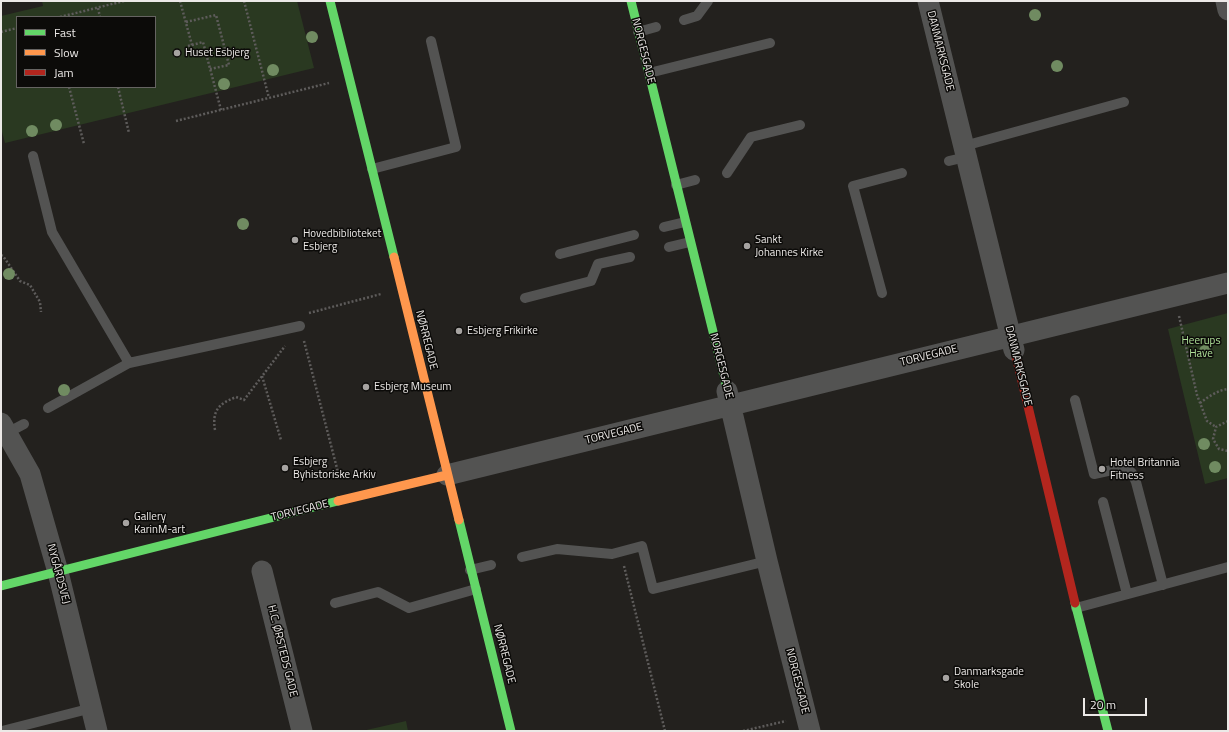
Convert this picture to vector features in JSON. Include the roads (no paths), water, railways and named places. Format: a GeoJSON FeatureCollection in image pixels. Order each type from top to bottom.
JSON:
{"type":"FeatureCollection","features":[{"type":"Feature","properties":{"kind":"street","name":"NØRREGADE"},"geometry":{"type":"LineString","coordinates":[[330,1],[511,731]]}},
{"type":"Feature","properties":{"kind":"street","name":"NORGESGADE"},"geometry":{"type":"LineString","coordinates":[[631,1],[738,433],[767,561],[810,731]]}},
{"type":"Feature","properties":{"kind":"street","name":"DANMARKSGADE"},"geometry":{"type":"LineString","coordinates":[[928,1],[960,154],[1005,312],[1076,608],[1108,731]]}},
{"type":"Feature","properties":{"kind":"street"},"geometry":{"type":"LineString","coordinates":[[1226,1],[1228,10]]}},
{"type":"Feature","properties":{"kind":"street","name":"TORVEGADE"},"geometry":{"type":"LineString","coordinates":[[1,586],[1228,283]]}},
{"type":"Feature","properties":{"kind":"street","name":"NYGÅRDSVEJ"},"geometry":{"type":"LineString","coordinates":[[10,426],[30,474],[58,572],[97,731]]}},
{"type":"Feature","properties":{"kind":"street","name":"H.C. ØRSTEDS GADE"},"geometry":{"type":"LineString","coordinates":[[262,571],[302,731]]}},
{"type":"Feature","properties":{"kind":"lane"},"geometry":{"type":"LineString","coordinates":[[684,20],[697,16],[708,1]]}},
{"type":"Feature","properties":{"kind":"lane"},"geometry":{"type":"LineString","coordinates":[[638,32],[656,27]]}},
{"type":"Feature","properties":{"kind":"lane"},"geometry":{"type":"LineString","coordinates":[[372,169],[456,147],[431,41]]}},
{"type":"Feature","properties":{"kind":"lane"},"geometry":{"type":"LineString","coordinates":[[649,74],[770,43]]}},
{"type":"Feature","properties":{"kind":"lane"},"geometry":{"type":"LineString","coordinates":[[960,154],[1124,102]]}},
{"type":"Feature","properties":{"kind":"lane"},"geometry":{"type":"LineString","coordinates":[[727,173],[752,137],[800,125]]}},
{"type":"Feature","properties":{"kind":"lane"},"geometry":{"type":"LineString","coordinates":[[33,156],[52,232],[129,363]]}},
{"type":"Feature","properties":{"kind":"lane"},"geometry":{"type":"LineString","coordinates":[[882,293],[853,186],[902,173]]}},
{"type":"Feature","properties":{"kind":"lane"},"geometry":{"type":"LineString","coordinates":[[676,185],[695,180]]}},
{"type":"Feature","properties":{"kind":"lane"},"geometry":{"type":"LineString","coordinates":[[664,227],[685,222]]}},
{"type":"Feature","properties":{"kind":"lane"},"geometry":{"type":"LineString","coordinates":[[560,254],[634,235]]}},
{"type":"Feature","properties":{"kind":"lane"},"geometry":{"type":"LineString","coordinates":[[669,247],[690,242]]}},
{"type":"Feature","properties":{"kind":"lane"},"geometry":{"type":"LineString","coordinates":[[525,298],[592,281],[598,264],[630,257]]}},
{"type":"Feature","properties":{"kind":"lane"},"geometry":{"type":"LineString","coordinates":[[48,408],[129,363],[300,326]]}},
{"type":"Feature","properties":{"kind":"lane"},"geometry":{"type":"LineString","coordinates":[[1075,400],[1094,474],[1126,467],[1132,473],[1136,482],[1163,584]]}},
{"type":"Feature","properties":{"kind":"lane"},"geometry":{"type":"LineString","coordinates":[[1103,502],[1127,594]]}},
{"type":"Feature","properties":{"kind":"lane"},"geometry":{"type":"LineString","coordinates":[[522,557],[557,549],[612,554],[642,546],[653,589],[767,561]]}},
{"type":"Feature","properties":{"kind":"lane"},"geometry":{"type":"LineString","coordinates":[[470,570],[491,565]]}},
{"type":"Feature","properties":{"kind":"lane"},"geometry":{"type":"LineString","coordinates":[[1076,608],[1228,567]]}},
{"type":"Feature","properties":{"kind":"lane"},"geometry":{"type":"LineString","coordinates":[[335,603],[378,592],[409,608],[476,589]]}},
{"type":"Feature","properties":{"kind":"lane"},"geometry":{"type":"LineString","coordinates":[[2,731],[92,708]]}},
{"type":"Feature","properties":{"kind":"place","name":"Huset Esbjerg"},"geometry":{"type":"Point","coordinates":[177,53]}},
{"type":"Feature","properties":{"kind":"place","name":"Hovedbiblioteket Esbjerg"},"geometry":{"type":"Point","coordinates":[295,240]}},
{"type":"Feature","properties":{"kind":"place","name":"Sankt Johannes Kirke"},"geometry":{"type":"Point","coordinates":[747,246]}},
{"type":"Feature","properties":{"kind":"place","name":"Esbjerg Frikirke"},"geometry":{"type":"Point","coordinates":[459,331]}},
{"type":"Feature","properties":{"kind":"place","name":"Esbjerg Museum"},"geometry":{"type":"Point","coordinates":[366,387]}},
{"type":"Feature","properties":{"kind":"place","name":"Esbjerg Byhistoriske Arkiv"},"geometry":{"type":"Point","coordinates":[285,468]}},
{"type":"Feature","properties":{"kind":"place","name":"Hotel Britannia Fitness"},"geometry":{"type":"Point","coordinates":[1102,469]}},
{"type":"Feature","properties":{"kind":"place","name":"Gallery KarinM-art"},"geometry":{"type":"Point","coordinates":[126,523]}},
{"type":"Feature","properties":{"kind":"place","name":"Danmarksgade Skole"},"geometry":{"type":"Point","coordinates":[946,678]}},
{"type":"Feature","properties":{"kind":"park label","name":"Heerups Have"},"geometry":{"type":"Point","coordinates":[1201,347]}}]}
